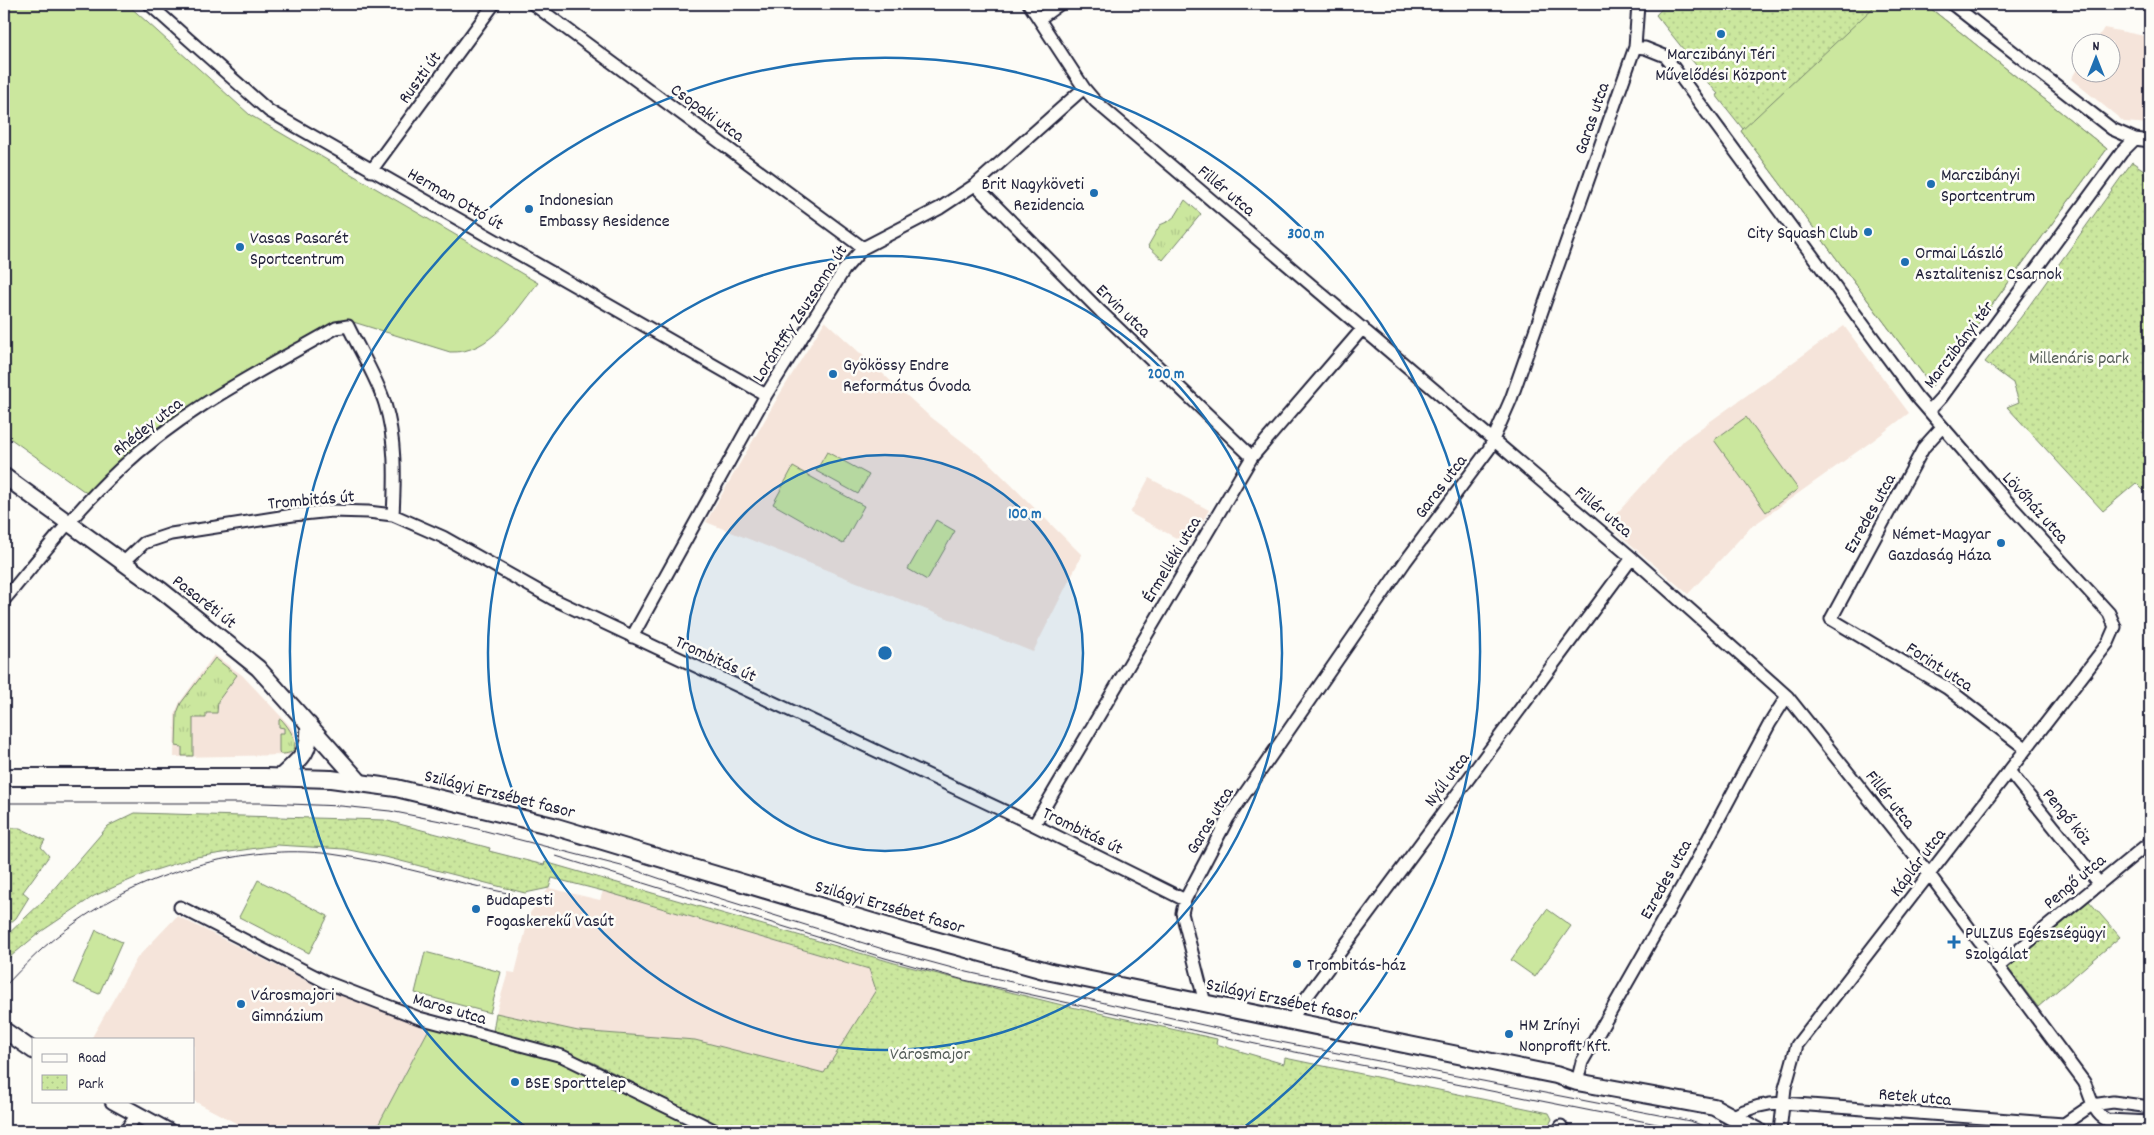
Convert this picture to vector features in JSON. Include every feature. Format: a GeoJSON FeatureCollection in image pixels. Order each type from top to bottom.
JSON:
{"type":"FeatureCollection","features":[{"type":"Feature","properties":{"kind":"main road"},"geometry":{"type":"LineString","coordinates":[[281,778],[302,758],[308,748],[310,725]]}},
{"type":"Feature","properties":{"kind":"main road","name":"Szilágyi Erzsébet fasor"},"geometry":{"type":"LineString","coordinates":[[4,777],[281,778],[360,782],[396,788],[553,826],[899,930],[1051,972],[1556,1075],[1577,1082],[1714,1107],[1758,1131]]}},
{"type":"Feature","properties":{"kind":"street","name":"Herman Ottó út"},"geometry":{"type":"LineString","coordinates":[[150,4],[269,111],[766,395]]}},
{"type":"Feature","properties":{"kind":"street","name":"Ruszti út"},"geometry":{"type":"LineString","coordinates":[[372,171],[494,4]]}},
{"type":"Feature","properties":{"kind":"street","name":"Csopaki utca"},"geometry":{"type":"LineString","coordinates":[[533,4],[863,248]]}},
{"type":"Feature","properties":{"kind":"street","name":"Fillér utca"},"geometry":{"type":"LineString","coordinates":[[1028,4],[1084,88],[1095,101],[1494,439],[1632,558],[1787,696],[1929,874],[2084,1082],[2092,1105]]}},
{"type":"Feature","properties":{"kind":"street"},"geometry":{"type":"LineString","coordinates":[[1039,19],[1060,4]]}},
{"type":"Feature","properties":{"kind":"street"},"geometry":{"type":"LineString","coordinates":[[1635,47],[1638,4]]}},
{"type":"Feature","properties":{"kind":"street"},"geometry":{"type":"LineString","coordinates":[[1952,4],[2112,129],[2135,139],[2150,142]]}},
{"type":"Feature","properties":{"kind":"street","name":"Marczibányi tér"},"geometry":{"type":"LineString","coordinates":[[1635,47],[1646,48],[1665,56],[1875,341],[1929,411],[1941,398],[2122,152],[2135,139]]}},
{"type":"Feature","properties":{"kind":"street","name":"Garas utca"},"geometry":{"type":"LineString","coordinates":[[1185,900],[1228,818],[1405,562],[1489,449],[1511,399],[1635,47]]}},
{"type":"Feature","properties":{"kind":"street","name":"Lorántffy Zsuzsanna út"},"geometry":{"type":"LineString","coordinates":[[632,637],[766,395],[844,270],[863,248],[940,208],[975,185],[1084,88]]}},
{"type":"Feature","properties":{"kind":"street","name":"Ervin utca"},"geometry":{"type":"LineString","coordinates":[[975,185],[1100,312],[1252,457]]}},
{"type":"Feature","properties":{"kind":"street","name":"Rhédey utca"},"geometry":{"type":"LineString","coordinates":[[4,600],[70,523],[120,469],[153,441],[207,401],[251,374],[336,328],[348,326],[385,403],[395,480],[393,515]]}},
{"type":"Feature","properties":{"kind":"street","name":"Érmelléki utca"},"geometry":{"type":"LineString","coordinates":[[1034,825],[1252,457],[1363,328]]}},
{"type":"Feature","properties":{"kind":"street","name":"Lövőház utca"},"geometry":{"type":"LineString","coordinates":[[1929,411],[2109,614],[2115,627]]}},
{"type":"Feature","properties":{"kind":"street","name":"Ezredes utca"},"geometry":{"type":"LineString","coordinates":[[1831,619],[1924,447],[1942,426]]}},
{"type":"Feature","properties":{"kind":"street","name":"Pasaréti út"},"geometry":{"type":"LineString","coordinates":[[4,476],[124,562],[215,632],[258,668],[360,782]]}},
{"type":"Feature","properties":{"kind":"street","name":"Trombitás út"},"geometry":{"type":"LineString","coordinates":[[124,562],[144,543],[172,534],[293,515],[332,511],[393,515],[443,537],[553,599],[1034,825],[1185,900]]}},
{"type":"Feature","properties":{"kind":"street","name":"Nyúl utca"},"geometry":{"type":"LineString","coordinates":[[1290,1022],[1632,558]]}},
{"type":"Feature","properties":{"kind":"street","name":"Forint utca"},"geometry":{"type":"LineString","coordinates":[[1831,619],[1946,688],[2026,749]]}},
{"type":"Feature","properties":{"kind":"street","name":"Káplár utca"},"geometry":{"type":"LineString","coordinates":[[1780,1131],[1790,1066],[1797,1045],[2108,643],[2115,627]]}},
{"type":"Feature","properties":{"kind":"street","name":"Ezredes utca"},"geometry":{"type":"LineString","coordinates":[[1577,1082],[1582,1062],[1692,869],[1770,723],[1787,696]]}},
{"type":"Feature","properties":{"kind":"street","name":"Pengő köz"},"geometry":{"type":"LineString","coordinates":[[2009,771],[2099,883]]}},
{"type":"Feature","properties":{"kind":"street","name":"Pengő utca"},"geometry":{"type":"LineString","coordinates":[[1998,967],[2150,842]]}},
{"type":"Feature","properties":{"kind":"street"},"geometry":{"type":"LineString","coordinates":[[1185,900],[1182,914],[1205,1003]]}},
{"type":"Feature","properties":{"kind":"street","name":"Maros utca"},"geometry":{"type":"LineString","coordinates":[[180,907],[326,982],[419,1018],[562,1056],[716,1131]]}},
{"type":"Feature","properties":{"kind":"street"},"geometry":{"type":"LineString","coordinates":[[4,1030],[32,1050]]}},
{"type":"Feature","properties":{"kind":"street"},"geometry":{"type":"LineString","coordinates":[[115,1102],[168,1131]]}},
{"type":"Feature","properties":{"kind":"street","name":"Retek utca"},"geometry":{"type":"LineString","coordinates":[[1731,1117],[1746,1109],[1770,1103],[1783,1103],[2064,1124],[2077,1113],[2092,1105],[2113,1102],[2150,1107]]}},
{"type":"Feature","properties":{"kind":"street"},"geometry":{"type":"LineString","coordinates":[[2092,1105],[2101,1117],[2107,1120],[2149,1123]]}},
{"type":"Feature","properties":{"kind":"street"},"geometry":{"type":"LineString","coordinates":[[125,1131],[137,1115]]}},
{"type":"Feature","properties":{"kind":"shaded area"},"geometry":{"type":"Polygon","coordinates":[[[2104,28],[2150,37],[2150,124],[2124,122],[2075,82],[2122,82],[2122,32],[2101,32],[2104,28]]]}},
{"type":"Feature","properties":{"kind":"shaded area"},"geometry":{"type":"Polygon","coordinates":[[[825,321],[927,414],[985,459],[1082,555],[1033,652],[706,522],[778,397],[825,321]]]}},
{"type":"Feature","properties":{"kind":"shaded area"},"geometry":{"type":"Polygon","coordinates":[[[1844,326],[1909,413],[1751,527],[1688,594],[1607,524],[1684,440],[1844,326]]]}},
{"type":"Feature","properties":{"kind":"shaded area"},"geometry":{"type":"Polygon","coordinates":[[[1149,478],[1209,510],[1189,545],[1130,513],[1149,478]]]}},
{"type":"Feature","properties":{"kind":"shaded area"},"geometry":{"type":"Polygon","coordinates":[[[214,655],[242,675],[295,732],[297,742],[295,749],[289,755],[174,757],[175,713],[180,702],[214,655]]]}},
{"type":"Feature","properties":{"kind":"shaded area"},"geometry":{"type":"Polygon","coordinates":[[[549,888],[600,900],[603,891],[869,969],[876,990],[824,1073],[695,1040],[578,1031],[496,1013],[508,972],[515,973],[530,913],[549,888]]]}},
{"type":"Feature","properties":{"kind":"shaded area","name":"Városmajori Gimnázium"},"geometry":{"type":"Polygon","coordinates":[[[177,916],[313,984],[431,1025],[375,1131],[251,1131],[195,1102],[195,1038],[92,1038],[137,958],[177,916]]]}},
{"type":"Feature","properties":{"kind":"green space","name":"Vasas Pasarét Sportcentrum"},"geometry":{"type":"Polygon","coordinates":[[[4,4],[127,4],[250,115],[538,283],[501,329],[478,346],[465,351],[450,352],[350,321],[331,324],[328,330],[245,374],[166,424],[116,463],[88,494],[4,434],[4,4]]]}},
{"type":"Feature","properties":{"kind":"green space","name":"Marczibányi Sportcentrum"},"geometry":{"type":"Polygon","coordinates":[[[1666,4],[1925,4],[2107,149],[1932,386],[1741,131],[1743,129],[1716,95],[1718,94],[1656,15],[1666,4]]]}},
{"type":"Feature","properties":{"kind":"green space","name":"Marczibányi Sportcentrum"},"geometry":{"type":"Polygon","coordinates":[[[1877,4],[1925,4],[2107,149],[1932,386],[1741,131],[1877,4]]]}},
{"type":"Feature","properties":{"kind":"green space","name":"Millenáris park"},"geometry":{"type":"Polygon","coordinates":[[[2132,162],[2150,174],[2150,497],[2136,483],[2103,511],[2007,407],[2019,402],[2013,383],[1985,362],[2021,317],[2132,162]]]}},
{"type":"Feature","properties":{"kind":"green space"},"geometry":{"type":"Polygon","coordinates":[[[1185,200],[1201,214],[1163,260],[1148,246],[1160,225],[1176,215],[1185,200]]]}},
{"type":"Feature","properties":{"kind":"green space"},"geometry":{"type":"Polygon","coordinates":[[[1746,417],[1798,489],[1766,512],[1714,440],[1746,417]]]}},
{"type":"Feature","properties":{"kind":"green space"},"geometry":{"type":"Polygon","coordinates":[[[827,452],[869,475],[858,494],[816,471],[827,452]]]}},
{"type":"Feature","properties":{"kind":"green space"},"geometry":{"type":"Polygon","coordinates":[[[793,467],[864,506],[843,544],[773,504],[793,467]]]}},
{"type":"Feature","properties":{"kind":"green space"},"geometry":{"type":"Polygon","coordinates":[[[936,520],[955,531],[927,580],[908,569],[936,520]]]}},
{"type":"Feature","properties":{"kind":"green space"},"geometry":{"type":"Polygon","coordinates":[[[215,658],[237,675],[218,701],[217,713],[206,713],[206,718],[193,718],[193,756],[182,756],[182,747],[176,746],[177,713],[181,703],[215,658]]]}},
{"type":"Feature","properties":{"kind":"green space"},"geometry":{"type":"Polygon","coordinates":[[[281,719],[289,728],[295,746],[288,753],[280,754],[279,733],[284,733],[284,728],[279,727],[279,720],[281,719]]]}},
{"type":"Feature","properties":{"kind":"green space","name":"Városmajor"},"geometry":{"type":"Polygon","coordinates":[[[135,813],[384,820],[490,848],[489,851],[544,865],[545,862],[898,964],[1058,1004],[1217,1039],[1216,1044],[1284,1064],[1285,1058],[1549,1113],[1552,1119],[1546,1131],[729,1131],[594,1063],[493,1032],[496,1013],[578,1031],[695,1040],[824,1073],[876,990],[869,969],[603,891],[552,878],[549,888],[525,893],[389,858],[344,849],[277,845],[196,857],[146,873],[94,896],[39,933],[4,962],[4,938],[45,899],[108,826],[135,813]]]}},
{"type":"Feature","properties":{"kind":"green space"},"geometry":{"type":"Polygon","coordinates":[[[4,828],[20,828],[45,840],[41,847],[49,856],[23,892],[29,897],[16,918],[4,928],[4,828]]]}},
{"type":"Feature","properties":{"kind":"green space"},"geometry":{"type":"Polygon","coordinates":[[[258,880],[328,916],[309,953],[239,917],[258,880]]]}},
{"type":"Feature","properties":{"kind":"green space"},"geometry":{"type":"Polygon","coordinates":[[[2088,900],[2120,937],[2038,1007],[2008,968],[2088,900]]]}},
{"type":"Feature","properties":{"kind":"green space"},"geometry":{"type":"Polygon","coordinates":[[[1547,909],[1571,926],[1535,977],[1511,960],[1547,909]]]}},
{"type":"Feature","properties":{"kind":"green space"},"geometry":{"type":"Polygon","coordinates":[[[96,930],[122,942],[99,994],[73,983],[96,930]]]}},
{"type":"Feature","properties":{"kind":"green space"},"geometry":{"type":"Polygon","coordinates":[[[425,952],[501,972],[490,1013],[415,993],[425,952]]]}},
{"type":"Feature","properties":{"kind":"green space","name":"BSE Sporttelep"},"geometry":{"type":"Polygon","coordinates":[[[431,1025],[561,1050],[594,1063],[729,1131],[375,1131],[431,1025]]]}},
{"type":"Feature","properties":{"kind":"tram line"},"geometry":{"type":"LineString","coordinates":[[4,803],[263,803],[341,806],[390,811],[466,826],[629,868],[696,891],[886,950],[967,972],[1270,1040],[1690,1121],[1718,1131]]}},
{"type":"Feature","properties":{"kind":"tram line"},"geometry":{"type":"LineString","coordinates":[[4,987],[53,940],[99,907],[161,877],[229,858],[263,853],[331,854],[399,867],[512,894]]}},
{"type":"Feature","properties":{"kind":"tram line"},"geometry":{"type":"LineString","coordinates":[[556,856],[885,958],[964,980],[1260,1045],[1692,1131]]}},
{"type":"Feature","properties":{"kind":"place","name":"Marczibányi Téri Művelődési Központ"},"geometry":{"type":"Point","coordinates":[1721,34]}},
{"type":"Feature","properties":{"kind":"place","name":"Marczibányi Sportcentrum"},"geometry":{"type":"Point","coordinates":[1931,184]}},
{"type":"Feature","properties":{"kind":"place","name":"Brit Nagyköveti Rezidencia"},"geometry":{"type":"Point","coordinates":[1094,193]}},
{"type":"Feature","properties":{"kind":"place","name":"Indonesian Embassy Residence"},"geometry":{"type":"Point","coordinates":[529,209]}},
{"type":"Feature","properties":{"kind":"place","name":"City Squash Club"},"geometry":{"type":"Point","coordinates":[1868,232]}},
{"type":"Feature","properties":{"kind":"place","name":"Vasas Pasarét Sportcentrum"},"geometry":{"type":"Point","coordinates":[240,247]}},
{"type":"Feature","properties":{"kind":"place","name":"Ormai László Asztalitenisz Csarnok"},"geometry":{"type":"Point","coordinates":[1905,262]}},
{"type":"Feature","properties":{"kind":"place","name":"Gyökössy Endre Református Óvoda"},"geometry":{"type":"Point","coordinates":[833,374]}},
{"type":"Feature","properties":{"kind":"place","name":"Német-Magyar Gazdaság Háza"},"geometry":{"type":"Point","coordinates":[2001,543]}},
{"type":"Feature","properties":{"kind":"place","name":"Budapesti Fogaskerekű Vasút"},"geometry":{"type":"Point","coordinates":[476,909]}},
{"type":"Feature","properties":{"kind":"place","name":"PULZUS Egészségügyi Szolgálat"},"geometry":{"type":"Point","coordinates":[1954,942]}},
{"type":"Feature","properties":{"kind":"place","name":"Trombitás-ház"},"geometry":{"type":"Point","coordinates":[1297,964]}},
{"type":"Feature","properties":{"kind":"place","name":"Városmajori Gimnázium"},"geometry":{"type":"Point","coordinates":[241,1004]}},
{"type":"Feature","properties":{"kind":"place","name":"HM Zrínyi Nonprofit Kft."},"geometry":{"type":"Point","coordinates":[1509,1034]}},
{"type":"Feature","properties":{"kind":"place","name":"BSE Sporttelep"},"geometry":{"type":"Point","coordinates":[515,1082]}}]}
